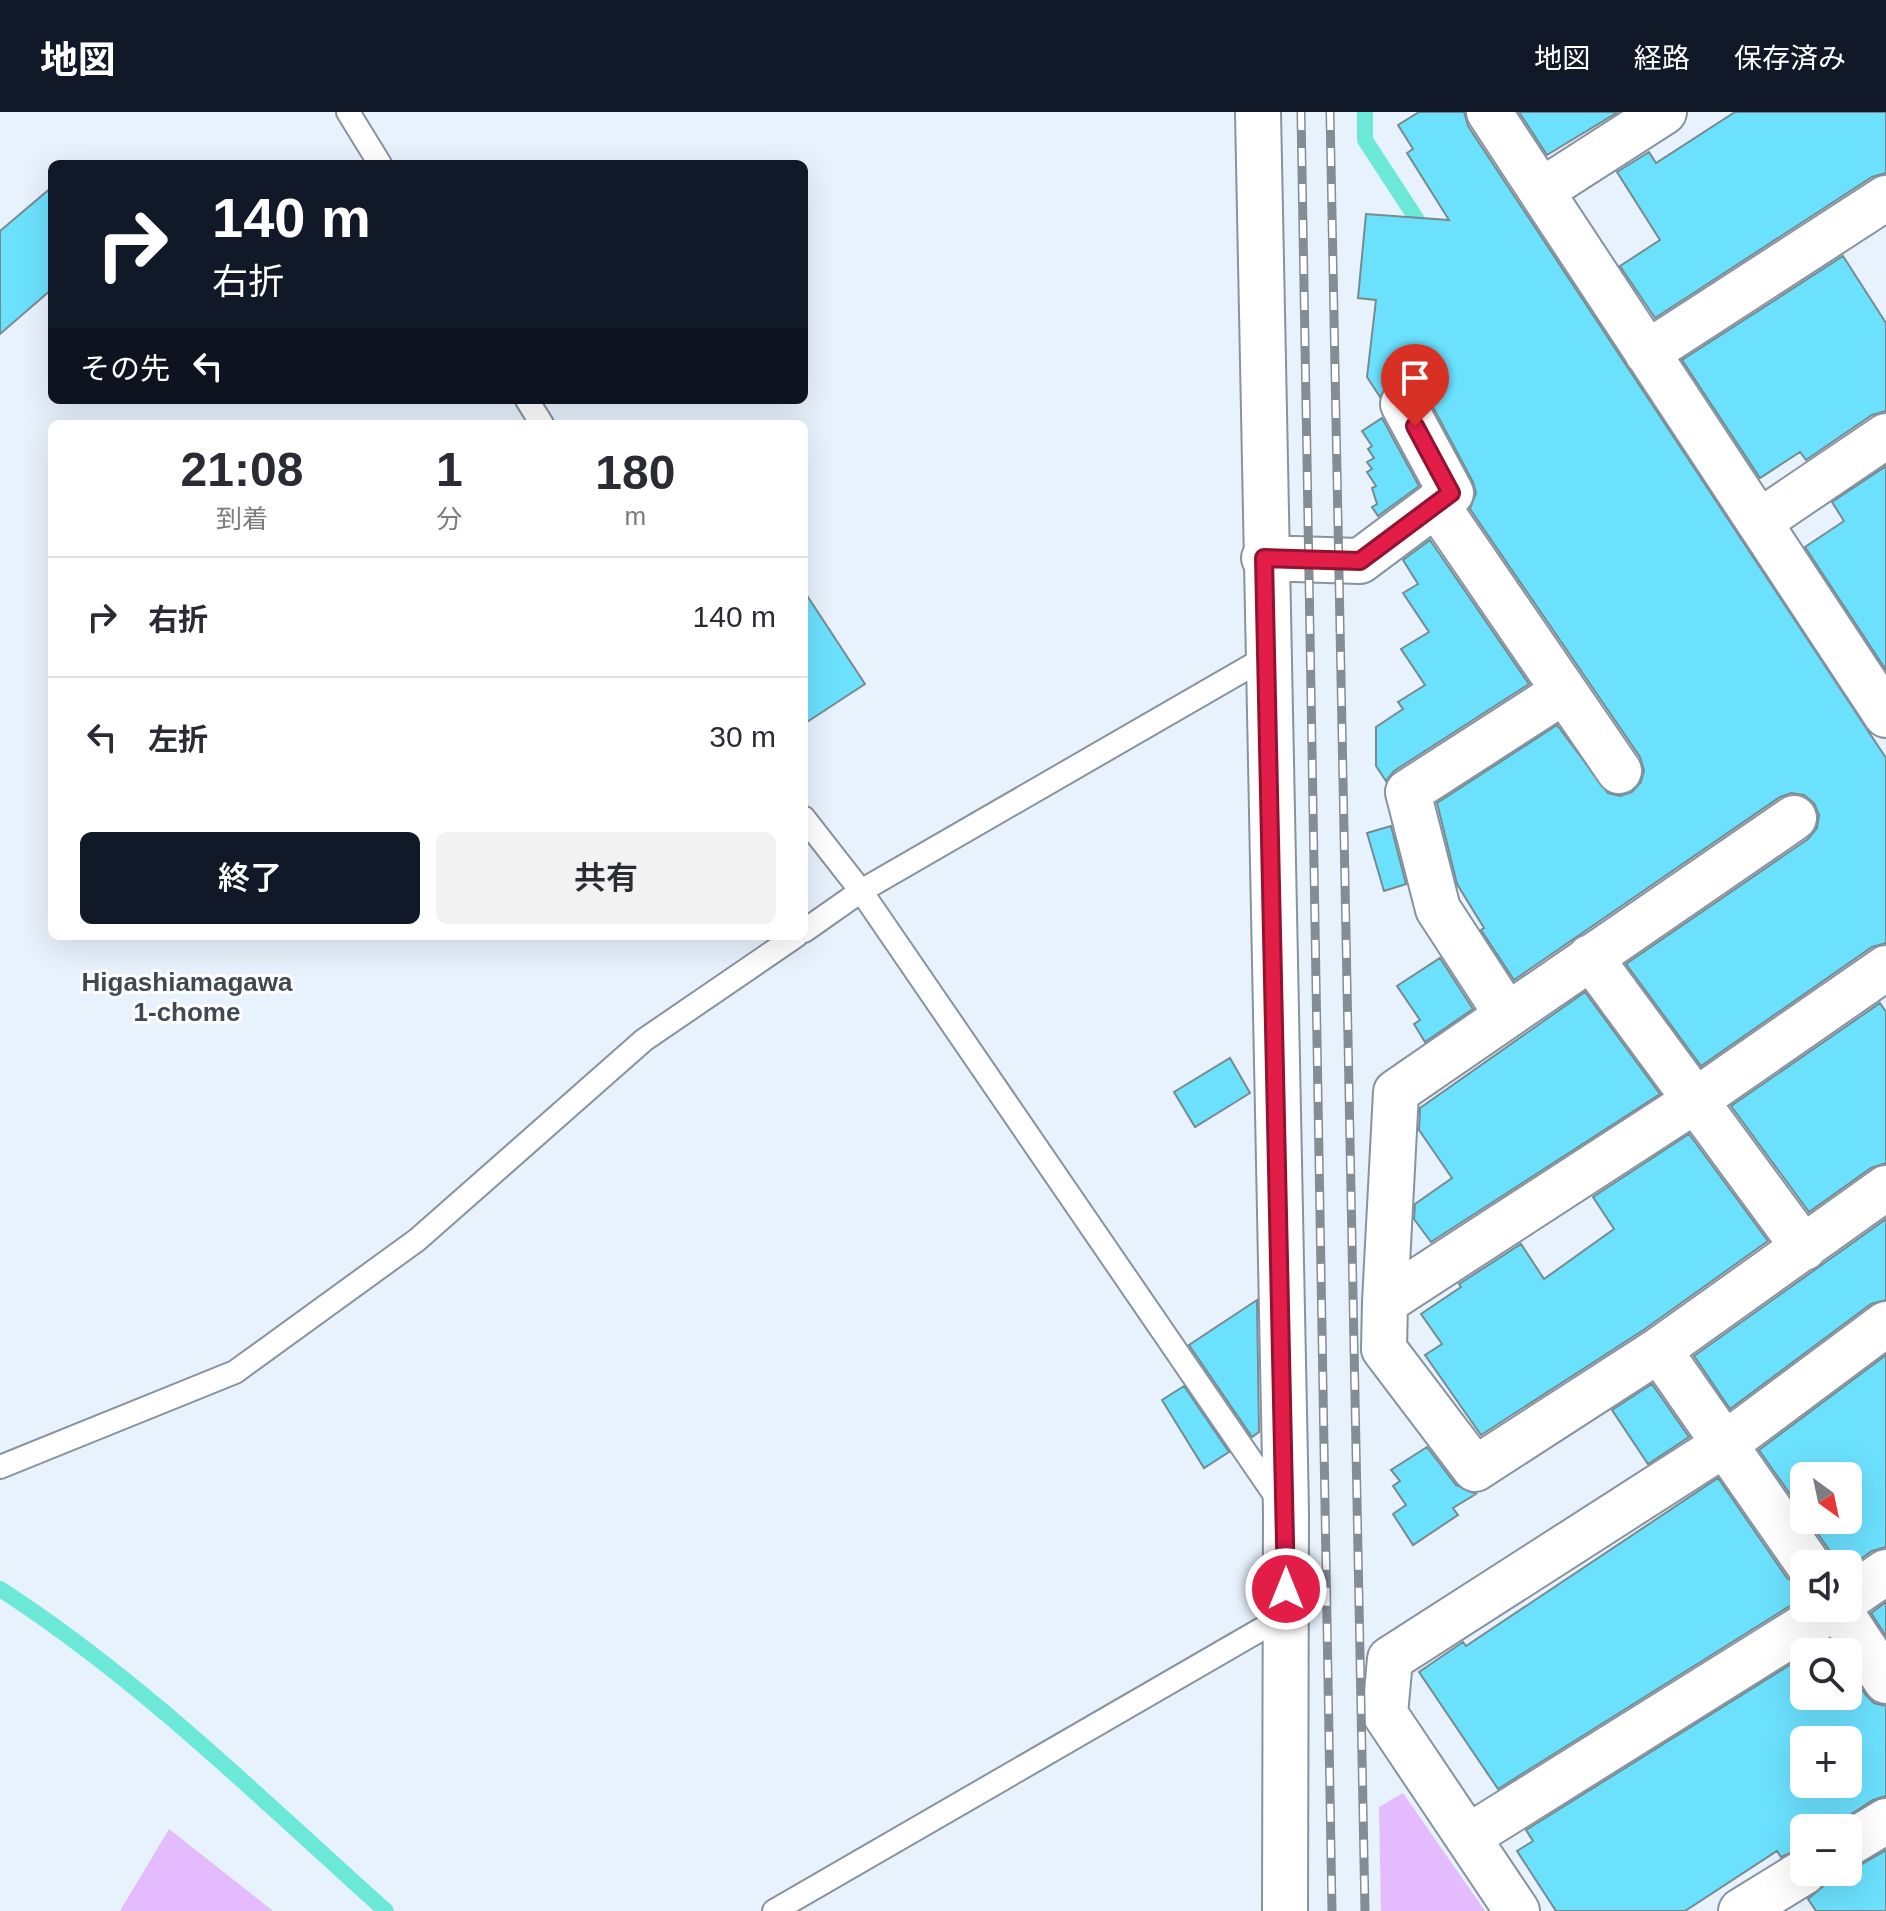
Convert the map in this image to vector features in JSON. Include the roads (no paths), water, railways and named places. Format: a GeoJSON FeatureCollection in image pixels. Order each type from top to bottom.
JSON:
{"type":"FeatureCollection","features":[{"type":"Feature","properties":{"kind":"street"},"geometry":{"type":"LineString","coordinates":[[1258,112],[1264,558],[1286,1512],[1285,1911]]}},
{"type":"Feature","properties":{"kind":"street"},"geometry":{"type":"LineString","coordinates":[[1489,112],[1885,710]]}},
{"type":"Feature","properties":{"kind":"street"},"geometry":{"type":"LineString","coordinates":[[1541,191],[1664,112]]}},
{"type":"Feature","properties":{"kind":"street"},"geometry":{"type":"LineString","coordinates":[[1647,353],[1886,198]]}},
{"type":"Feature","properties":{"kind":"street"},"geometry":{"type":"LineString","coordinates":[[1264,558],[1360,561],[1451,493],[1403,404]]}},
{"type":"Feature","properties":{"kind":"street"},"geometry":{"type":"LineString","coordinates":[[1759,522],[1886,436]]}},
{"type":"Feature","properties":{"kind":"street"},"geometry":{"type":"LineString","coordinates":[[1436,504],[1619,771]]}},
{"type":"Feature","properties":{"kind":"street"},"geometry":{"type":"LineString","coordinates":[[1507,1015],[1438,909],[1408,792],[1563,692]]}},
{"type":"Feature","properties":{"kind":"street"},"geometry":{"type":"LineString","coordinates":[[1794,818],[1396,1092],[1384,1349],[1475,1469],[1659,1350],[1886,1188]]}},
{"type":"Feature","properties":{"kind":"street"},"geometry":{"type":"LineString","coordinates":[[1590,957],[1804,1248]]}},
{"type":"Feature","properties":{"kind":"street"},"geometry":{"type":"LineString","coordinates":[[1385,1302],[1696,1100],[1886,968]]}},
{"type":"Feature","properties":{"kind":"street"},"geometry":{"type":"LineString","coordinates":[[1517,1911],[1385,1714],[1390,1659],[1725,1444],[1886,1324]]}},
{"type":"Feature","properties":{"kind":"street"},"geometry":{"type":"LineString","coordinates":[[1659,1350],[1798,1550]]}},
{"type":"Feature","properties":{"kind":"street"},"geometry":{"type":"LineString","coordinates":[[1862,1588],[1886,1572]]}},
{"type":"Feature","properties":{"kind":"street"},"geometry":{"type":"LineString","coordinates":[[1468,1837],[1814,1622]]}},
{"type":"Feature","properties":{"kind":"street"},"geometry":{"type":"LineString","coordinates":[[1846,1622],[1886,1681]]}},
{"type":"Feature","properties":{"kind":"street"},"geometry":{"type":"LineString","coordinates":[[1862,1836],[1886,1821]]}},
{"type":"Feature","properties":{"kind":"street"},"geometry":{"type":"LineString","coordinates":[[1741,1911],[1790,1881]]}},
{"type":"Feature","properties":{"kind":"lane"},"geometry":{"type":"LineString","coordinates":[[348,112],[378,160]]}},
{"type":"Feature","properties":{"kind":"lane"},"geometry":{"type":"LineString","coordinates":[[808,928],[861,891],[1268,656]]}},
{"type":"Feature","properties":{"kind":"lane"},"geometry":{"type":"LineString","coordinates":[[808,823],[861,891],[1286,1512]]}},
{"type":"Feature","properties":{"kind":"lane"},"geometry":{"type":"LineString","coordinates":[[0,1467],[235,1372],[417,1240],[644,1040],[790,940]]}},
{"type":"Feature","properties":{"kind":"lane"},"geometry":{"type":"LineString","coordinates":[[774,1911],[1286,1615]]}},
{"type":"Feature","properties":{"kind":"waterway"},"geometry":{"type":"LineString","coordinates":[[1365,112],[1365,140],[1427,235]]}},
{"type":"Feature","properties":{"kind":"waterway"},"geometry":{"type":"LineString","coordinates":[[0,1589],[52,1624],[151,1701],[386,1911]]}},
{"type":"Feature","properties":{"kind":"railway"},"geometry":{"type":"LineString","coordinates":[[1301,112],[1332,1911]]}},
{"type":"Feature","properties":{"kind":"railway"},"geometry":{"type":"LineString","coordinates":[[1330,112],[1365,1911]]}},
{"type":"Feature","properties":{"kind":"district","name":"Higashiamagawa 1-chome"},"geometry":{"type":"Point","coordinates":[187,997]}}]}
